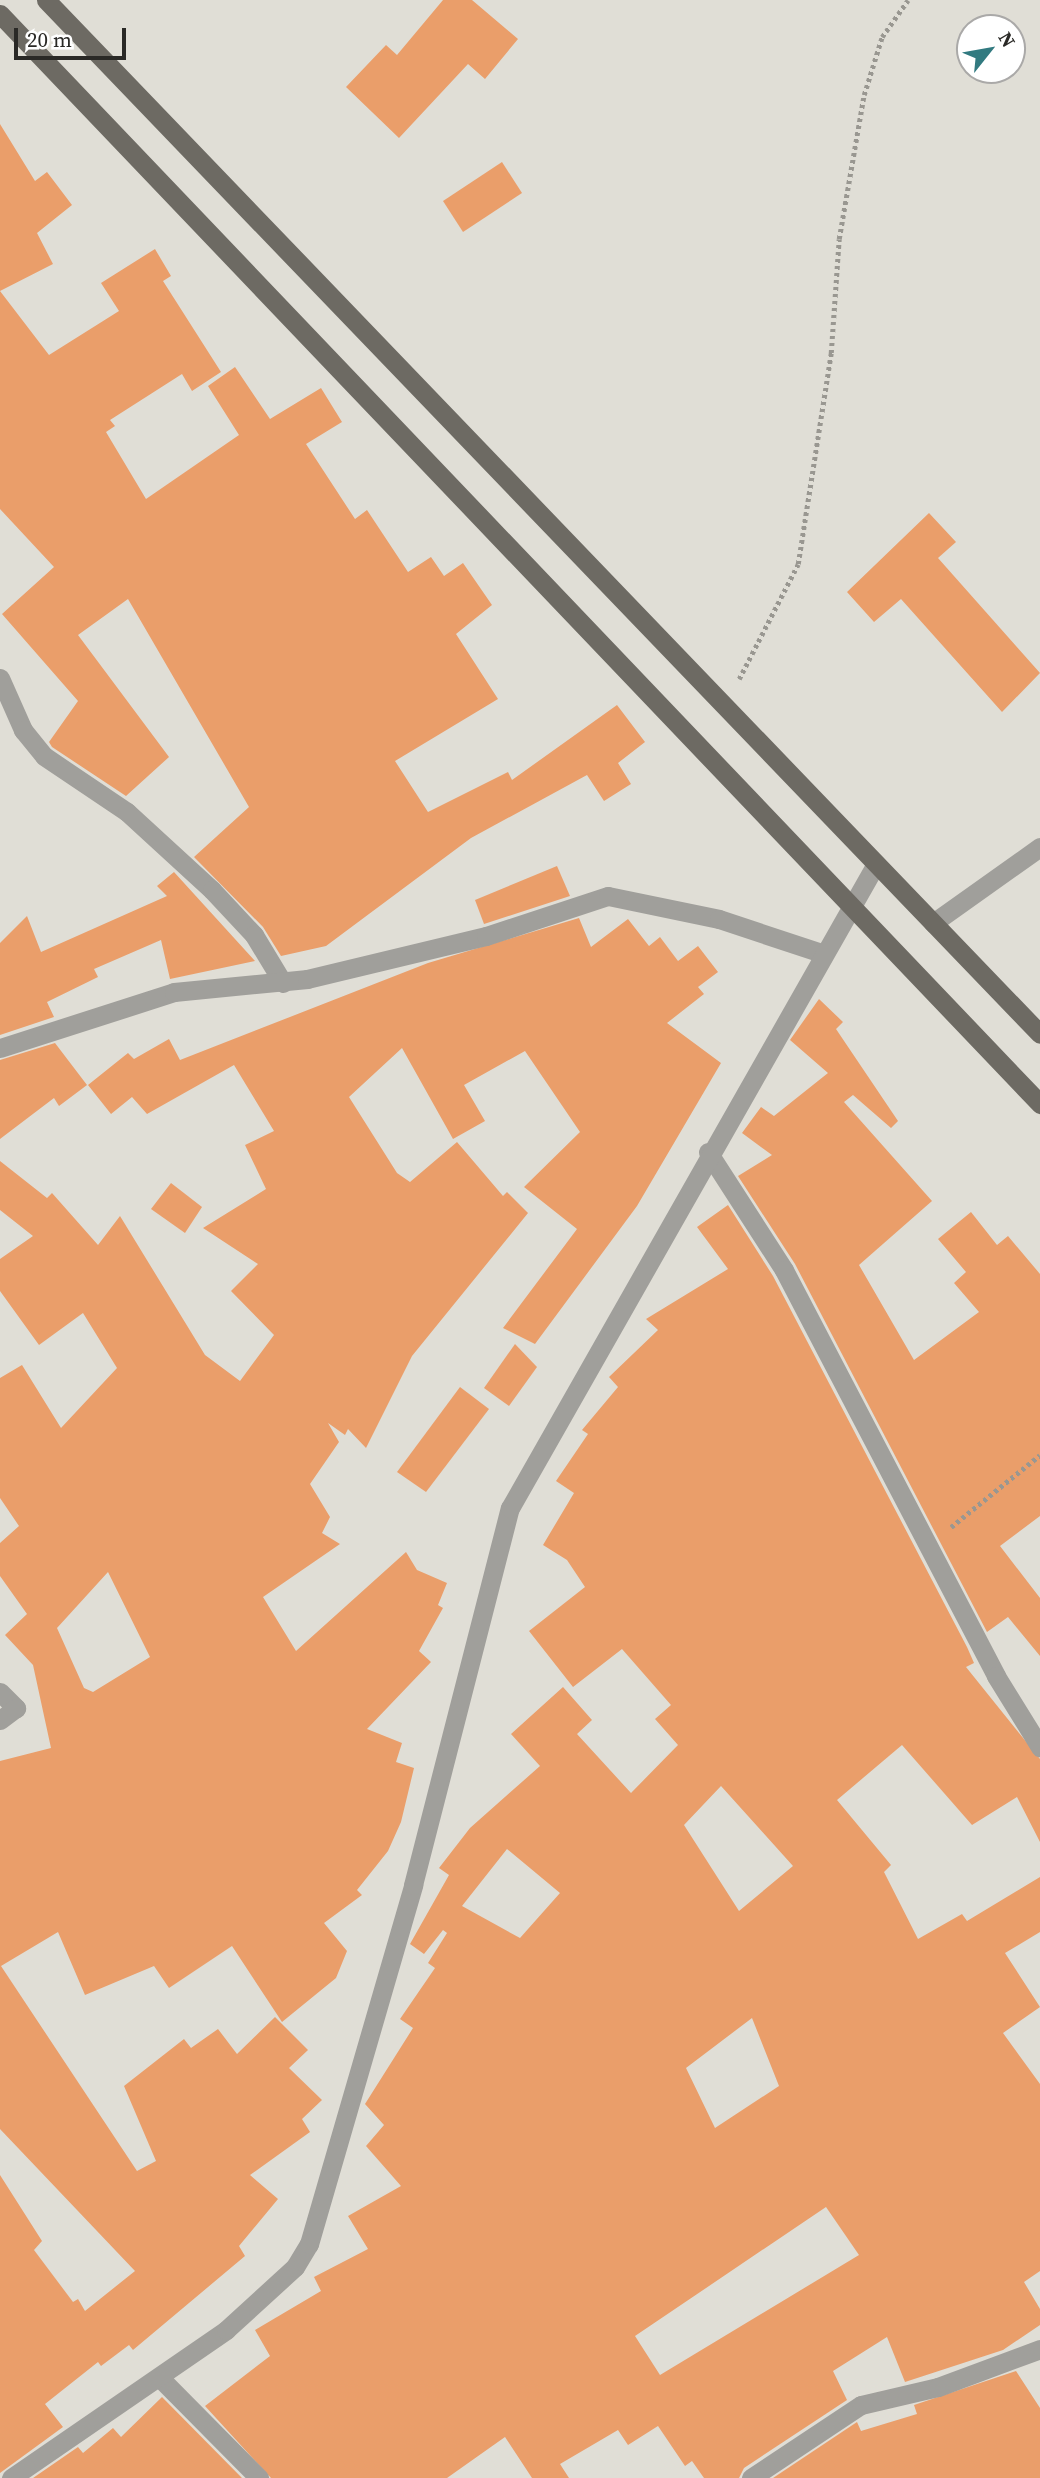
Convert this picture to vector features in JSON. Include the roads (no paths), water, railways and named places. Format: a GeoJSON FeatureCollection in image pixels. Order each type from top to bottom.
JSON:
{"type":"FeatureCollection","features":[{"type":"Feature","properties":{"kind":"main road"},"geometry":{"type":"LineString","coordinates":[[46,0],[1040,1034]]}},
{"type":"Feature","properties":{"kind":"main road"},"geometry":{"type":"LineString","coordinates":[[0,14],[374,400],[850,907],[1040,1104]]}},
{"type":"Feature","properties":{"kind":"street"},"geometry":{"type":"LineString","coordinates":[[0,678],[23,730],[44,756],[127,812],[212,890],[254,935],[283,983]]}},
{"type":"Feature","properties":{"kind":"street"},"geometry":{"type":"LineString","coordinates":[[933,923],[1040,847]]}},
{"type":"Feature","properties":{"kind":"street"},"geometry":{"type":"LineString","coordinates":[[11,2478],[160,2378],[226,2330],[295,2267],[309,2244],[412,1885],[510,1508],[821,953],[876,864]]}},
{"type":"Feature","properties":{"kind":"street"},"geometry":{"type":"LineString","coordinates":[[0,1048],[174,992],[283,983],[486,936],[608,896],[719,919],[821,953]]}},
{"type":"Feature","properties":{"kind":"street"},"geometry":{"type":"LineString","coordinates":[[708,1152],[784,1270],[1040,1747]]}},
{"type":"Feature","properties":{"kind":"street"},"geometry":{"type":"LineString","coordinates":[[0,1692],[16,1708],[0,1720]]}},
{"type":"Feature","properties":{"kind":"street"},"geometry":{"type":"LineString","coordinates":[[751,2478],[861,2405],[938,2387],[1040,2348]]}},
{"type":"Feature","properties":{"kind":"street"},"geometry":{"type":"LineString","coordinates":[[160,2378],[259,2478]]}}]}
